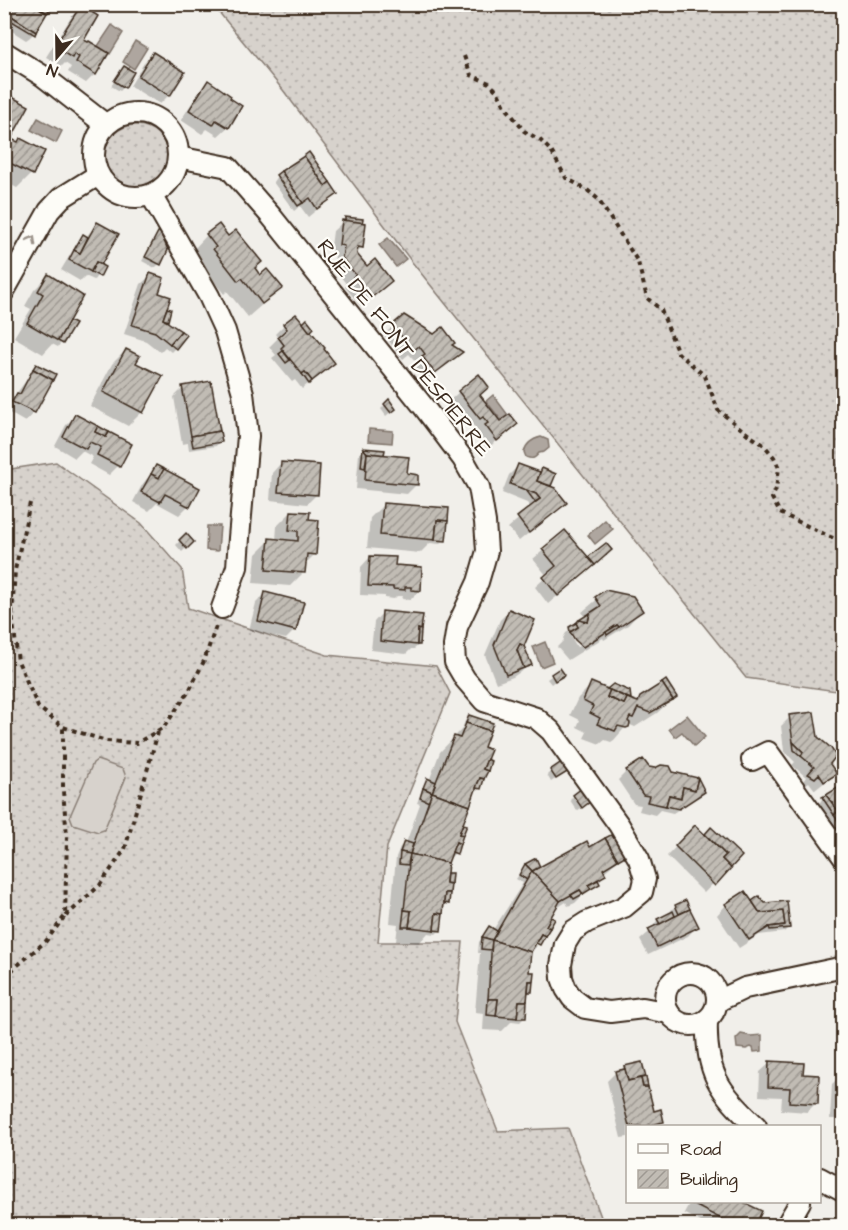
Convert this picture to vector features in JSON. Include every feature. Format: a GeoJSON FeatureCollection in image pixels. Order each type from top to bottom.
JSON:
{"type":"FeatureCollection","features":[{"type":"Feature","properties":{"kind":"street"},"geometry":{"type":"LineString","coordinates":[[4,52],[43,76],[106,125]]}},
{"type":"Feature","properties":{"kind":"street"},"geometry":{"type":"LineString","coordinates":[[131,113],[146,114],[159,120],[170,130],[176,143],[178,157],[176,169],[162,189],[151,195],[127,196],[115,192],[98,175],[94,162],[94,149],[98,136],[106,125],[118,117],[131,113]]}},
{"type":"Feature","properties":{"kind":"street","name":"RUE DE FONT DESPIERRE"},"geometry":{"type":"LineString","coordinates":[[178,157],[228,167],[271,216],[423,406],[463,459],[480,488],[487,551],[478,582],[457,627],[454,646],[455,662],[465,679],[484,701],[536,718],[551,731],[620,825],[639,859],[645,879],[642,892],[624,907],[587,922],[573,932],[565,944],[561,965],[562,978],[572,998],[585,1008],[610,1012],[667,1005]]}},
{"type":"Feature","properties":{"kind":"street"},"geometry":{"type":"LineString","coordinates":[[4,291],[48,211],[69,192],[98,175]]}},
{"type":"Feature","properties":{"kind":"street"},"geometry":{"type":"LineString","coordinates":[[151,195],[209,296],[225,331],[243,393],[248,436],[240,538],[237,567],[222,608]]}},
{"type":"Feature","properties":{"kind":"street"},"geometry":{"type":"LineString","coordinates":[[752,760],[768,752],[843,858]]}},
{"type":"Feature","properties":{"kind":"street"},"geometry":{"type":"LineString","coordinates":[[716,993],[843,967]]}},
{"type":"Feature","properties":{"kind":"street"},"geometry":{"type":"LineString","coordinates":[[686,973],[702,974],[709,979],[716,993],[716,1008],[699,1023],[675,1019],[667,1005],[671,981],[686,973]]}},
{"type":"Feature","properties":{"kind":"street"},"geometry":{"type":"LineString","coordinates":[[699,1023],[713,1074],[723,1092],[755,1125]]}},
{"type":"Feature","properties":{"kind":"street"},"geometry":{"type":"LineString","coordinates":[[821,1179],[843,1191]]}},
{"type":"Feature","properties":{"kind":"street"},"geometry":{"type":"LineString","coordinates":[[786,1226],[799,1203]]}},
{"type":"Feature","properties":{"kind":"path"},"geometry":{"type":"LineString","coordinates":[[464,56],[471,75],[489,83],[497,91],[505,106],[524,130],[540,140],[551,151],[566,178],[598,199],[638,262],[647,298],[661,310],[678,352],[705,376],[718,410],[764,445],[774,457],[778,468],[776,489],[772,498],[780,513],[837,540],[843,540]]}},
{"type":"Feature","properties":{"kind":"path"},"geometry":{"type":"LineString","coordinates":[[30,503],[15,570],[12,615],[18,661],[38,708],[63,727],[106,741],[137,743],[164,728],[189,691],[204,661],[222,608]]}},
{"type":"Feature","properties":{"kind":"path"},"geometry":{"type":"LineString","coordinates":[[63,727],[63,791],[67,836],[65,916]]}},
{"type":"Feature","properties":{"kind":"path"},"geometry":{"type":"LineString","coordinates":[[4,977],[46,941],[65,916],[100,885],[125,849],[159,731]]}},
{"type":"Feature","properties":{"kind":"shaded area"},"geometry":{"type":"Polygon","coordinates":[[[213,5],[843,5],[843,692],[746,678],[412,262],[283,90],[213,5]]]}},
{"type":"Feature","properties":{"kind":"shaded area"},"geometry":{"type":"Polygon","coordinates":[[[112,25],[123,33],[110,54],[98,46],[112,25]]]}},
{"type":"Feature","properties":{"kind":"shaded area"},"geometry":{"type":"Polygon","coordinates":[[[135,41],[147,48],[134,69],[123,62],[135,41]]]}},
{"type":"Feature","properties":{"kind":"shaded area"},"geometry":{"type":"Polygon","coordinates":[[[38,118],[62,131],[56,143],[31,130],[38,118]]]}},
{"type":"Feature","properties":{"kind":"shaded area"},"geometry":{"type":"Polygon","coordinates":[[[136,125],[153,130],[158,134],[162,139],[167,156],[162,173],[158,178],[153,182],[136,187],[119,182],[114,178],[110,173],[105,156],[110,139],[114,134],[119,130],[136,125]]]}},
{"type":"Feature","properties":{"kind":"shaded area"},"geometry":{"type":"Polygon","coordinates":[[[388,238],[406,259],[396,267],[379,245],[388,238]]]}},
{"type":"Feature","properties":{"kind":"shaded area"},"geometry":{"type":"Polygon","coordinates":[[[493,395],[508,415],[501,420],[486,401],[493,395]]]}},
{"type":"Feature","properties":{"kind":"shaded area"},"geometry":{"type":"Polygon","coordinates":[[[369,429],[393,431],[392,443],[368,441],[369,429]]]}},
{"type":"Feature","properties":{"kind":"shaded area"},"geometry":{"type":"Polygon","coordinates":[[[541,437],[548,440],[549,448],[534,458],[526,457],[524,452],[526,446],[541,437]]]}},
{"type":"Feature","properties":{"kind":"shaded area"},"geometry":{"type":"Polygon","coordinates":[[[56,462],[141,523],[182,569],[188,608],[327,655],[436,666],[450,693],[387,847],[378,942],[463,942],[455,1022],[498,1131],[568,1128],[604,1225],[5,1226],[5,470],[56,462]]]}},
{"type":"Feature","properties":{"kind":"shaded area"},"geometry":{"type":"Polygon","coordinates":[[[605,520],[613,529],[595,544],[588,535],[605,520]]]}},
{"type":"Feature","properties":{"kind":"shaded area"},"geometry":{"type":"Polygon","coordinates":[[[207,526],[220,526],[218,551],[206,550],[207,526]]]}},
{"type":"Feature","properties":{"kind":"shaded area"},"geometry":{"type":"Polygon","coordinates":[[[545,642],[553,662],[541,667],[533,647],[545,642]]]}},
{"type":"Feature","properties":{"kind":"shaded area"},"geometry":{"type":"Polygon","coordinates":[[[687,715],[705,737],[694,746],[682,732],[675,737],[669,729],[687,715]]]}},
{"type":"Feature","properties":{"kind":"shaded area"},"geometry":{"type":"Polygon","coordinates":[[[97,760],[123,769],[126,777],[104,830],[98,832],[73,824],[70,816],[93,763],[97,760]]]}},
{"type":"Feature","properties":{"kind":"shaded area"},"geometry":{"type":"Polygon","coordinates":[[[741,1034],[762,1035],[762,1051],[754,1052],[751,1047],[737,1048],[736,1039],[741,1034]]]}},
{"type":"Feature","properties":{"kind":"building"},"geometry":{"type":"Polygon","coordinates":[[[4,4],[33,4],[47,13],[36,32],[10,15],[12,11],[4,4]]]}},
{"type":"Feature","properties":{"kind":"building"},"geometry":{"type":"Polygon","coordinates":[[[33,4],[39,4],[50,11],[47,13],[33,4]]]}},
{"type":"Feature","properties":{"kind":"building"},"geometry":{"type":"Polygon","coordinates":[[[81,5],[98,16],[84,40],[109,53],[96,75],[76,62],[79,57],[74,54],[72,58],[54,47],[81,5]]]}},
{"type":"Feature","properties":{"kind":"building"},"geometry":{"type":"Polygon","coordinates":[[[10,15],[36,32],[35,35],[5,17],[10,15]]]}},
{"type":"Feature","properties":{"kind":"building"},"geometry":{"type":"Polygon","coordinates":[[[153,52],[185,72],[170,96],[138,76],[153,52]]]}},
{"type":"Feature","properties":{"kind":"building"},"geometry":{"type":"Polygon","coordinates":[[[124,66],[134,72],[125,88],[114,81],[124,66]]]}},
{"type":"Feature","properties":{"kind":"building"},"geometry":{"type":"Polygon","coordinates":[[[208,80],[242,106],[229,128],[216,120],[213,125],[189,110],[208,80]]]}},
{"type":"Feature","properties":{"kind":"building"},"geometry":{"type":"Polygon","coordinates":[[[12,97],[29,106],[11,139],[18,142],[20,138],[45,151],[33,175],[8,162],[4,169],[4,112],[12,97]]]}},
{"type":"Feature","properties":{"kind":"building"},"geometry":{"type":"Polygon","coordinates":[[[309,152],[330,182],[325,186],[304,156],[309,152]]]}},
{"type":"Feature","properties":{"kind":"building"},"geometry":{"type":"Polygon","coordinates":[[[304,156],[325,186],[330,182],[338,194],[317,209],[310,198],[303,203],[281,171],[304,156]]]}},
{"type":"Feature","properties":{"kind":"building"},"geometry":{"type":"Polygon","coordinates":[[[281,171],[303,203],[298,206],[276,175],[281,171]]]}},
{"type":"Feature","properties":{"kind":"building"},"geometry":{"type":"Polygon","coordinates":[[[345,217],[363,219],[362,223],[345,221],[345,217]]]}},
{"type":"Feature","properties":{"kind":"building"},"geometry":{"type":"Polygon","coordinates":[[[342,220],[366,223],[363,248],[358,247],[357,254],[367,266],[375,259],[392,281],[371,298],[353,277],[356,275],[342,258],[344,246],[339,245],[342,220]]]}},
{"type":"Feature","properties":{"kind":"building"},"geometry":{"type":"Polygon","coordinates":[[[97,222],[119,234],[101,265],[96,262],[91,272],[69,260],[74,250],[80,253],[97,222]]]}},
{"type":"Feature","properties":{"kind":"building"},"geometry":{"type":"Polygon","coordinates":[[[219,224],[228,236],[236,230],[262,262],[255,268],[260,275],[267,269],[283,288],[262,304],[242,278],[238,281],[213,249],[216,247],[206,234],[219,224]]]}},
{"type":"Feature","properties":{"kind":"building"},"geometry":{"type":"Polygon","coordinates":[[[158,232],[168,250],[161,265],[145,257],[158,232]]]}},
{"type":"Feature","properties":{"kind":"building"},"geometry":{"type":"Polygon","coordinates":[[[83,234],[88,237],[80,253],[74,250],[83,234]]]}},
{"type":"Feature","properties":{"kind":"building"},"geometry":{"type":"Polygon","coordinates":[[[96,262],[105,267],[100,277],[91,272],[96,262]]]}},
{"type":"Feature","properties":{"kind":"building"},"geometry":{"type":"Polygon","coordinates":[[[150,273],[164,278],[159,293],[171,297],[163,319],[181,331],[170,344],[155,332],[132,325],[150,273]]]}},
{"type":"Feature","properties":{"kind":"building"},"geometry":{"type":"Polygon","coordinates":[[[48,274],[83,296],[58,341],[27,323],[43,294],[38,291],[48,274]]]}},
{"type":"Feature","properties":{"kind":"building"},"geometry":{"type":"Polygon","coordinates":[[[167,308],[171,309],[168,321],[163,319],[167,308]]]}},
{"type":"Feature","properties":{"kind":"building"},"geometry":{"type":"Polygon","coordinates":[[[296,314],[335,363],[312,381],[305,372],[302,374],[281,348],[284,345],[278,337],[287,329],[283,324],[296,314]]]}},
{"type":"Feature","properties":{"kind":"building"},"geometry":{"type":"Polygon","coordinates":[[[404,315],[434,334],[443,327],[455,343],[452,345],[463,352],[435,373],[422,356],[425,354],[419,346],[413,351],[392,325],[404,315]]]}},
{"type":"Feature","properties":{"kind":"building"},"geometry":{"type":"Polygon","coordinates":[[[307,319],[314,328],[310,332],[303,323],[307,319]]]}},
{"type":"Feature","properties":{"kind":"building"},"geometry":{"type":"Polygon","coordinates":[[[69,321],[75,324],[63,344],[58,341],[69,321]]]}},
{"type":"Feature","properties":{"kind":"building"},"geometry":{"type":"Polygon","coordinates":[[[181,331],[187,335],[176,349],[170,344],[181,331]]]}},
{"type":"Feature","properties":{"kind":"building"},"geometry":{"type":"Polygon","coordinates":[[[126,349],[140,356],[136,363],[163,376],[143,413],[103,392],[126,349]]]}},
{"type":"Feature","properties":{"kind":"building"},"geometry":{"type":"Polygon","coordinates":[[[283,351],[290,360],[286,363],[279,354],[283,351]]]}},
{"type":"Feature","properties":{"kind":"building"},"geometry":{"type":"Polygon","coordinates":[[[36,364],[56,374],[53,380],[33,369],[36,364]]]}},
{"type":"Feature","properties":{"kind":"building"},"geometry":{"type":"Polygon","coordinates":[[[33,369],[53,380],[35,413],[12,402],[17,393],[20,394],[33,369]]]}},
{"type":"Feature","properties":{"kind":"building"},"geometry":{"type":"Polygon","coordinates":[[[305,372],[312,381],[309,384],[302,374],[305,372]]]}},
{"type":"Feature","properties":{"kind":"building"},"geometry":{"type":"Polygon","coordinates":[[[479,374],[489,387],[480,395],[500,421],[510,414],[518,424],[497,441],[485,425],[488,423],[483,417],[480,419],[458,391],[479,374]]]}},
{"type":"Feature","properties":{"kind":"building"},"geometry":{"type":"Polygon","coordinates":[[[211,381],[220,431],[191,436],[182,386],[211,381]]]}},
{"type":"Feature","properties":{"kind":"building"},"geometry":{"type":"Polygon","coordinates":[[[389,399],[396,409],[391,413],[384,404],[389,399]]]}},
{"type":"Feature","properties":{"kind":"building"},"geometry":{"type":"Polygon","coordinates":[[[75,414],[98,426],[95,432],[106,437],[109,432],[132,444],[120,467],[97,455],[101,447],[90,442],[86,449],[63,437],[75,414]]]}},
{"type":"Feature","properties":{"kind":"building"},"geometry":{"type":"Polygon","coordinates":[[[98,426],[109,432],[106,437],[95,432],[98,426]]]}},
{"type":"Feature","properties":{"kind":"building"},"geometry":{"type":"Polygon","coordinates":[[[220,431],[222,442],[193,447],[191,436],[220,431]]]}},
{"type":"Feature","properties":{"kind":"building"},"geometry":{"type":"Polygon","coordinates":[[[363,448],[385,450],[384,455],[367,453],[363,448]]]}},
{"type":"Feature","properties":{"kind":"building"},"geometry":{"type":"Polygon","coordinates":[[[363,448],[367,453],[365,468],[361,467],[363,448]]]}},
{"type":"Feature","properties":{"kind":"building"},"geometry":{"type":"Polygon","coordinates":[[[367,453],[409,457],[407,473],[418,475],[418,485],[365,480],[367,453]]]}},
{"type":"Feature","properties":{"kind":"building"},"geometry":{"type":"Polygon","coordinates":[[[281,462],[320,465],[318,495],[278,492],[281,462]]]}},
{"type":"Feature","properties":{"kind":"building"},"geometry":{"type":"Polygon","coordinates":[[[518,464],[540,472],[537,481],[555,488],[567,503],[529,533],[517,517],[540,499],[536,494],[510,484],[518,464]]]}},
{"type":"Feature","properties":{"kind":"building"},"geometry":{"type":"Polygon","coordinates":[[[156,465],[164,469],[159,478],[151,474],[156,465]]]}},
{"type":"Feature","properties":{"kind":"building"},"geometry":{"type":"Polygon","coordinates":[[[542,468],[556,474],[551,486],[537,481],[542,468]]]}},
{"type":"Feature","properties":{"kind":"building"},"geometry":{"type":"Polygon","coordinates":[[[164,469],[200,488],[190,507],[165,494],[160,502],[141,492],[151,474],[159,478],[164,469]]]}},
{"type":"Feature","properties":{"kind":"building"},"geometry":{"type":"Polygon","coordinates":[[[526,490],[536,494],[540,499],[535,502],[526,490]]]}},
{"type":"Feature","properties":{"kind":"building"},"geometry":{"type":"Polygon","coordinates":[[[383,503],[449,508],[448,521],[437,520],[435,540],[380,535],[383,503]]]}},
{"type":"Feature","properties":{"kind":"building"},"geometry":{"type":"Polygon","coordinates":[[[291,511],[310,512],[309,519],[319,520],[316,555],[307,554],[305,573],[266,570],[269,538],[298,541],[298,531],[289,530],[291,511]]]}},
{"type":"Feature","properties":{"kind":"building"},"geometry":{"type":"Polygon","coordinates":[[[437,520],[448,521],[446,541],[435,540],[437,520]]]}},
{"type":"Feature","properties":{"kind":"building"},"geometry":{"type":"Polygon","coordinates":[[[565,530],[595,565],[558,596],[543,577],[556,566],[542,549],[565,530]]]}},
{"type":"Feature","properties":{"kind":"building"},"geometry":{"type":"Polygon","coordinates":[[[186,533],[194,542],[187,549],[179,540],[186,533]]]}},
{"type":"Feature","properties":{"kind":"building"},"geometry":{"type":"Polygon","coordinates":[[[606,543],[612,550],[595,565],[588,557],[606,543]]]}},
{"type":"Feature","properties":{"kind":"building"},"geometry":{"type":"Polygon","coordinates":[[[370,556],[396,557],[395,565],[422,567],[421,591],[411,590],[411,587],[405,587],[405,590],[368,586],[370,556]]]}},
{"type":"Feature","properties":{"kind":"building"},"geometry":{"type":"Polygon","coordinates":[[[605,590],[633,596],[643,611],[583,647],[570,632],[578,627],[576,623],[579,620],[588,622],[590,613],[601,606],[595,597],[605,590]]]}},
{"type":"Feature","properties":{"kind":"building"},"geometry":{"type":"Polygon","coordinates":[[[265,592],[304,602],[296,631],[258,621],[265,592]]]}},
{"type":"Feature","properties":{"kind":"building"},"geometry":{"type":"Polygon","coordinates":[[[509,609],[535,620],[524,646],[520,644],[517,650],[524,668],[506,675],[494,645],[509,609]]]}},
{"type":"Feature","properties":{"kind":"building"},"geometry":{"type":"Polygon","coordinates":[[[382,611],[423,615],[421,630],[418,629],[417,645],[380,641],[382,611]]]}},
{"type":"Feature","properties":{"kind":"building"},"geometry":{"type":"Polygon","coordinates":[[[590,613],[588,622],[579,620],[590,613]]]}},
{"type":"Feature","properties":{"kind":"building"},"geometry":{"type":"Polygon","coordinates":[[[576,623],[578,627],[570,632],[569,627],[576,623]]]}},
{"type":"Feature","properties":{"kind":"building"},"geometry":{"type":"Polygon","coordinates":[[[617,625],[619,627],[607,635],[606,632],[617,625]]]}},
{"type":"Feature","properties":{"kind":"building"},"geometry":{"type":"Polygon","coordinates":[[[418,629],[421,630],[420,645],[417,645],[418,629]]]}},
{"type":"Feature","properties":{"kind":"building"},"geometry":{"type":"Polygon","coordinates":[[[520,644],[524,646],[532,665],[524,668],[517,650],[520,644]]]}},
{"type":"Feature","properties":{"kind":"building"},"geometry":{"type":"Polygon","coordinates":[[[560,668],[565,675],[555,681],[551,674],[560,668]]]}},
{"type":"Feature","properties":{"kind":"building"},"geometry":{"type":"Polygon","coordinates":[[[666,680],[677,697],[673,700],[662,683],[666,680]]]}},
{"type":"Feature","properties":{"kind":"building"},"geometry":{"type":"Polygon","coordinates":[[[591,682],[610,690],[607,697],[624,704],[627,698],[638,702],[640,697],[662,683],[673,700],[650,713],[638,708],[633,718],[630,717],[628,721],[629,727],[618,726],[615,731],[597,724],[600,718],[590,713],[593,706],[583,701],[591,682]]]}},
{"type":"Feature","properties":{"kind":"building"},"geometry":{"type":"Polygon","coordinates":[[[613,684],[630,691],[631,699],[607,689],[613,684]]]}},
{"type":"Feature","properties":{"kind":"building"},"geometry":{"type":"Polygon","coordinates":[[[610,690],[627,698],[624,704],[607,697],[610,690]]]}},
{"type":"Feature","properties":{"kind":"building"},"geometry":{"type":"Polygon","coordinates":[[[814,712],[818,737],[831,748],[836,756],[830,764],[837,774],[824,782],[819,774],[815,778],[808,774],[814,767],[801,756],[803,752],[793,742],[789,715],[814,712]]]}},
{"type":"Feature","properties":{"kind":"building"},"geometry":{"type":"Polygon","coordinates":[[[469,715],[493,723],[490,731],[466,723],[469,715]]]}},
{"type":"Feature","properties":{"kind":"building"},"geometry":{"type":"Polygon","coordinates":[[[466,723],[490,731],[484,747],[491,750],[483,769],[488,771],[484,779],[480,778],[470,806],[432,792],[454,736],[460,738],[466,723]]]}},
{"type":"Feature","properties":{"kind":"building"},"geometry":{"type":"Polygon","coordinates":[[[793,742],[803,752],[801,756],[794,750],[793,742]]]}},
{"type":"Feature","properties":{"kind":"building"},"geometry":{"type":"Polygon","coordinates":[[[487,759],[491,761],[488,771],[483,769],[487,759]]]}},
{"type":"Feature","properties":{"kind":"building"},"geometry":{"type":"Polygon","coordinates":[[[643,759],[649,767],[670,766],[673,772],[698,778],[695,790],[683,787],[681,798],[669,795],[666,806],[647,802],[649,796],[643,795],[626,770],[643,759]]]}},
{"type":"Feature","properties":{"kind":"building"},"geometry":{"type":"Polygon","coordinates":[[[563,761],[569,771],[556,779],[550,770],[563,761]]]}},
{"type":"Feature","properties":{"kind":"building"},"geometry":{"type":"Polygon","coordinates":[[[427,778],[436,782],[432,792],[423,788],[427,778]]]}},
{"type":"Feature","properties":{"kind":"building"},"geometry":{"type":"Polygon","coordinates":[[[480,778],[484,779],[481,789],[476,788],[480,778]]]}},
{"type":"Feature","properties":{"kind":"building"},"geometry":{"type":"Polygon","coordinates":[[[698,778],[705,792],[679,809],[666,806],[669,795],[681,798],[683,787],[695,790],[698,778]]]}},
{"type":"Feature","properties":{"kind":"building"},"geometry":{"type":"Polygon","coordinates":[[[844,784],[844,827],[842,827],[834,815],[838,811],[826,795],[844,784]]]}},
{"type":"Feature","properties":{"kind":"building"},"geometry":{"type":"Polygon","coordinates":[[[423,788],[432,792],[429,802],[420,798],[423,788]]]}},
{"type":"Feature","properties":{"kind":"building"},"geometry":{"type":"Polygon","coordinates":[[[582,788],[591,801],[582,808],[573,795],[582,788]]]}},
{"type":"Feature","properties":{"kind":"building"},"geometry":{"type":"Polygon","coordinates":[[[432,792],[470,806],[459,834],[463,835],[460,844],[456,842],[448,863],[410,854],[432,792]]]}},
{"type":"Feature","properties":{"kind":"building"},"geometry":{"type":"Polygon","coordinates":[[[826,795],[838,811],[834,815],[822,797],[826,795]]]}},
{"type":"Feature","properties":{"kind":"building"},"geometry":{"type":"Polygon","coordinates":[[[463,824],[467,825],[463,835],[459,834],[463,824]]]}},
{"type":"Feature","properties":{"kind":"building"},"geometry":{"type":"Polygon","coordinates":[[[695,825],[726,855],[722,859],[731,868],[715,886],[675,846],[695,825]]]}},
{"type":"Feature","properties":{"kind":"building"},"geometry":{"type":"Polygon","coordinates":[[[711,827],[742,856],[731,868],[722,859],[726,855],[705,834],[711,827]]]}},
{"type":"Feature","properties":{"kind":"building"},"geometry":{"type":"Polygon","coordinates":[[[613,834],[625,856],[618,860],[605,838],[613,834]]]}},
{"type":"Feature","properties":{"kind":"building"},"geometry":{"type":"Polygon","coordinates":[[[605,838],[618,860],[603,869],[606,875],[588,885],[591,889],[583,894],[580,890],[560,901],[532,871],[587,841],[590,847],[605,838]]]}},
{"type":"Feature","properties":{"kind":"building"},"geometry":{"type":"Polygon","coordinates":[[[404,841],[413,844],[410,854],[400,852],[404,841]]]}},
{"type":"Feature","properties":{"kind":"building"},"geometry":{"type":"Polygon","coordinates":[[[456,842],[460,844],[457,854],[452,852],[456,842]]]}},
{"type":"Feature","properties":{"kind":"building"},"geometry":{"type":"Polygon","coordinates":[[[400,852],[410,854],[408,865],[399,864],[400,852]]]}},
{"type":"Feature","properties":{"kind":"building"},"geometry":{"type":"Polygon","coordinates":[[[410,854],[448,863],[446,883],[451,884],[450,893],[445,893],[443,914],[436,913],[434,930],[409,927],[411,911],[404,910],[410,854]]]}},
{"type":"Feature","properties":{"kind":"building"},"geometry":{"type":"Polygon","coordinates":[[[536,858],[540,867],[532,871],[525,864],[536,858]]]}},
{"type":"Feature","properties":{"kind":"building"},"geometry":{"type":"Polygon","coordinates":[[[525,864],[532,871],[527,880],[519,875],[525,864]]]}},
{"type":"Feature","properties":{"kind":"building"},"geometry":{"type":"Polygon","coordinates":[[[532,871],[560,901],[546,926],[550,928],[545,936],[541,934],[531,952],[492,940],[532,871]]]}},
{"type":"Feature","properties":{"kind":"building"},"geometry":{"type":"Polygon","coordinates":[[[447,873],[452,873],[451,884],[446,883],[447,873]]]}},
{"type":"Feature","properties":{"kind":"building"},"geometry":{"type":"Polygon","coordinates":[[[598,880],[600,884],[591,889],[588,885],[598,880]]]}},
{"type":"Feature","properties":{"kind":"building"},"geometry":{"type":"Polygon","coordinates":[[[580,890],[583,894],[574,899],[571,895],[580,890]]]}},
{"type":"Feature","properties":{"kind":"building"},"geometry":{"type":"Polygon","coordinates":[[[745,891],[760,913],[783,911],[785,925],[769,927],[749,940],[725,904],[745,891]]]}},
{"type":"Feature","properties":{"kind":"building"},"geometry":{"type":"Polygon","coordinates":[[[445,893],[450,893],[449,904],[444,903],[445,893]]]}},
{"type":"Feature","properties":{"kind":"building"},"geometry":{"type":"Polygon","coordinates":[[[759,896],[765,903],[787,901],[790,928],[770,930],[769,927],[785,925],[783,911],[760,913],[752,901],[759,896]]]}},
{"type":"Feature","properties":{"kind":"building"},"geometry":{"type":"Polygon","coordinates":[[[686,900],[690,909],[679,914],[675,905],[686,900]]]}},
{"type":"Feature","properties":{"kind":"building"},"geometry":{"type":"Polygon","coordinates":[[[690,909],[699,927],[657,947],[648,929],[690,909]]]}},
{"type":"Feature","properties":{"kind":"building"},"geometry":{"type":"Polygon","coordinates":[[[404,910],[411,911],[409,927],[402,927],[404,910]]]}},
{"type":"Feature","properties":{"kind":"building"},"geometry":{"type":"Polygon","coordinates":[[[673,911],[675,916],[660,924],[657,919],[673,911]]]}},
{"type":"Feature","properties":{"kind":"building"},"geometry":{"type":"Polygon","coordinates":[[[436,913],[443,914],[441,931],[434,930],[436,913]]]}},
{"type":"Feature","properties":{"kind":"building"},"geometry":{"type":"Polygon","coordinates":[[[551,917],[555,919],[550,928],[546,926],[551,917]]]}},
{"type":"Feature","properties":{"kind":"building"},"geometry":{"type":"Polygon","coordinates":[[[489,926],[497,931],[492,940],[482,937],[489,926]]]}},
{"type":"Feature","properties":{"kind":"building"},"geometry":{"type":"Polygon","coordinates":[[[541,934],[545,936],[540,945],[536,943],[541,934]]]}},
{"type":"Feature","properties":{"kind":"building"},"geometry":{"type":"Polygon","coordinates":[[[482,937],[492,940],[491,950],[481,949],[482,937]]]}},
{"type":"Feature","properties":{"kind":"building"},"geometry":{"type":"Polygon","coordinates":[[[492,940],[531,952],[529,972],[534,972],[533,981],[529,981],[527,1001],[519,1001],[517,1018],[496,1016],[498,999],[488,999],[492,940]]]}},
{"type":"Feature","properties":{"kind":"building"},"geometry":{"type":"Polygon","coordinates":[[[529,981],[533,981],[532,992],[528,992],[529,981]]]}},
{"type":"Feature","properties":{"kind":"building"},"geometry":{"type":"Polygon","coordinates":[[[488,999],[498,999],[496,1016],[487,1015],[488,999]]]}},
{"type":"Feature","properties":{"kind":"building"},"geometry":{"type":"Polygon","coordinates":[[[519,1001],[527,1001],[526,1018],[517,1018],[519,1001]]]}},
{"type":"Feature","properties":{"kind":"building"},"geometry":{"type":"Polygon","coordinates":[[[769,1061],[804,1063],[803,1074],[819,1075],[818,1104],[789,1102],[790,1088],[768,1087],[769,1061]]]}},
{"type":"Feature","properties":{"kind":"building"},"geometry":{"type":"Polygon","coordinates":[[[642,1062],[646,1077],[628,1081],[624,1066],[642,1062]]]}},
{"type":"Feature","properties":{"kind":"building"},"geometry":{"type":"Polygon","coordinates":[[[625,1069],[628,1081],[641,1078],[643,1087],[648,1087],[654,1111],[661,1109],[664,1122],[650,1125],[629,1125],[615,1071],[625,1069]]]}},
{"type":"Feature","properties":{"kind":"building"},"geometry":{"type":"Polygon","coordinates":[[[841,1074],[844,1074],[844,1110],[838,1110],[841,1074]]]}},
{"type":"Feature","properties":{"kind":"building"},"geometry":{"type":"Polygon","coordinates":[[[646,1077],[648,1087],[643,1087],[641,1078],[646,1077]]]}},
{"type":"Feature","properties":{"kind":"building"},"geometry":{"type":"Polygon","coordinates":[[[745,1203],[762,1211],[757,1226],[735,1226],[692,1204],[745,1203]]]}}]}
